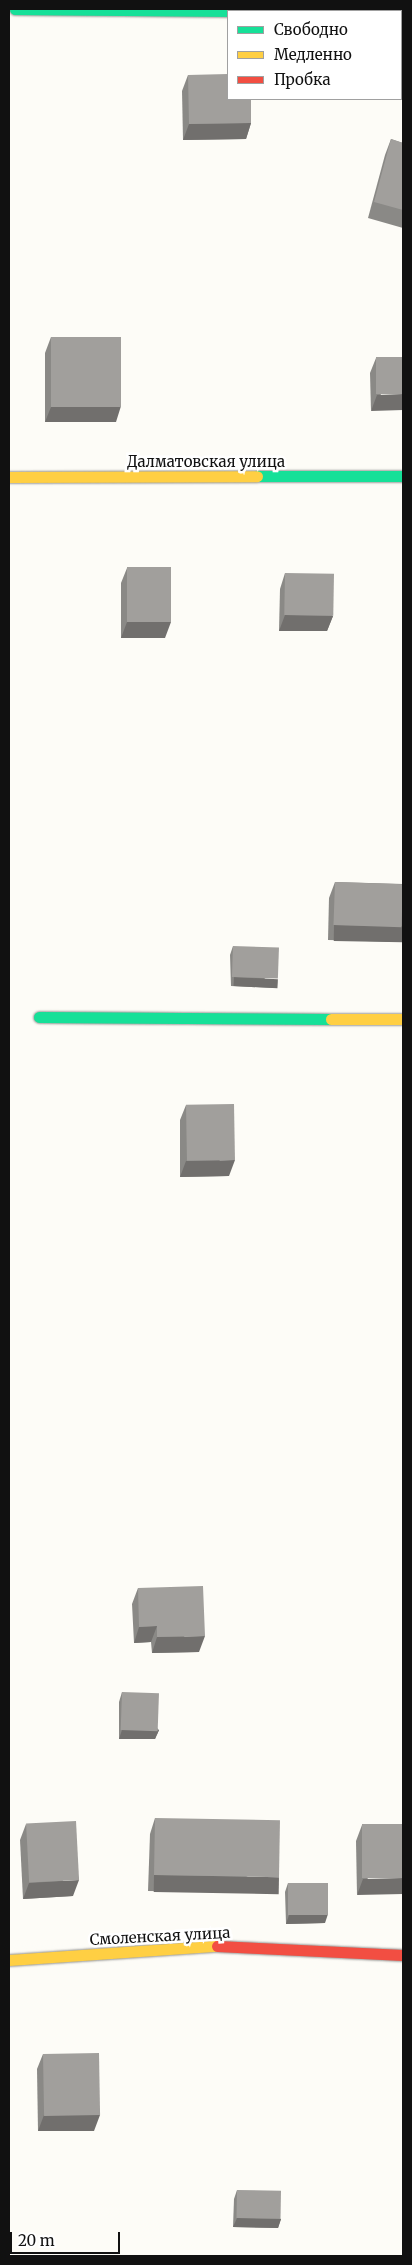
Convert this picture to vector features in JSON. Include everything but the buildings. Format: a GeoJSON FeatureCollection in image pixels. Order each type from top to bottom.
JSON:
{"type":"FeatureCollection","features":[{"type":"Feature","properties":{"kind":"street"},"geometry":{"type":"LineString","coordinates":[[15,9],[227,11]]}},
{"type":"Feature","properties":{"kind":"street","name":"Далматовская улица"},"geometry":{"type":"LineString","coordinates":[[9,477],[403,476]]}},
{"type":"Feature","properties":{"kind":"street"},"geometry":{"type":"LineString","coordinates":[[39,1017],[403,1019]]}},
{"type":"Feature","properties":{"kind":"street","name":"Смоленская улица"},"geometry":{"type":"LineString","coordinates":[[9,1960],[213,1946],[403,1955]]}},
{"type":"Feature","properties":{"kind":"traffic: fast"},"geometry":{"type":"LineString","coordinates":[[15,9],[227,11]]}},
{"type":"Feature","properties":{"kind":"traffic: fast"},"geometry":{"type":"LineString","coordinates":[[257,476],[403,476]]}},
{"type":"Feature","properties":{"kind":"traffic: fast"},"geometry":{"type":"LineString","coordinates":[[39,1017],[331,1019]]}},
{"type":"Feature","properties":{"kind":"traffic: slow"},"geometry":{"type":"LineString","coordinates":[[9,477],[257,476]]}},
{"type":"Feature","properties":{"kind":"traffic: slow"},"geometry":{"type":"LineString","coordinates":[[331,1019],[403,1019]]}},
{"type":"Feature","properties":{"kind":"traffic: slow"},"geometry":{"type":"LineString","coordinates":[[9,1960],[217,1946]]}},
{"type":"Feature","properties":{"kind":"traffic: jam"},"geometry":{"type":"LineString","coordinates":[[217,1946],[403,1955]]}}]}
